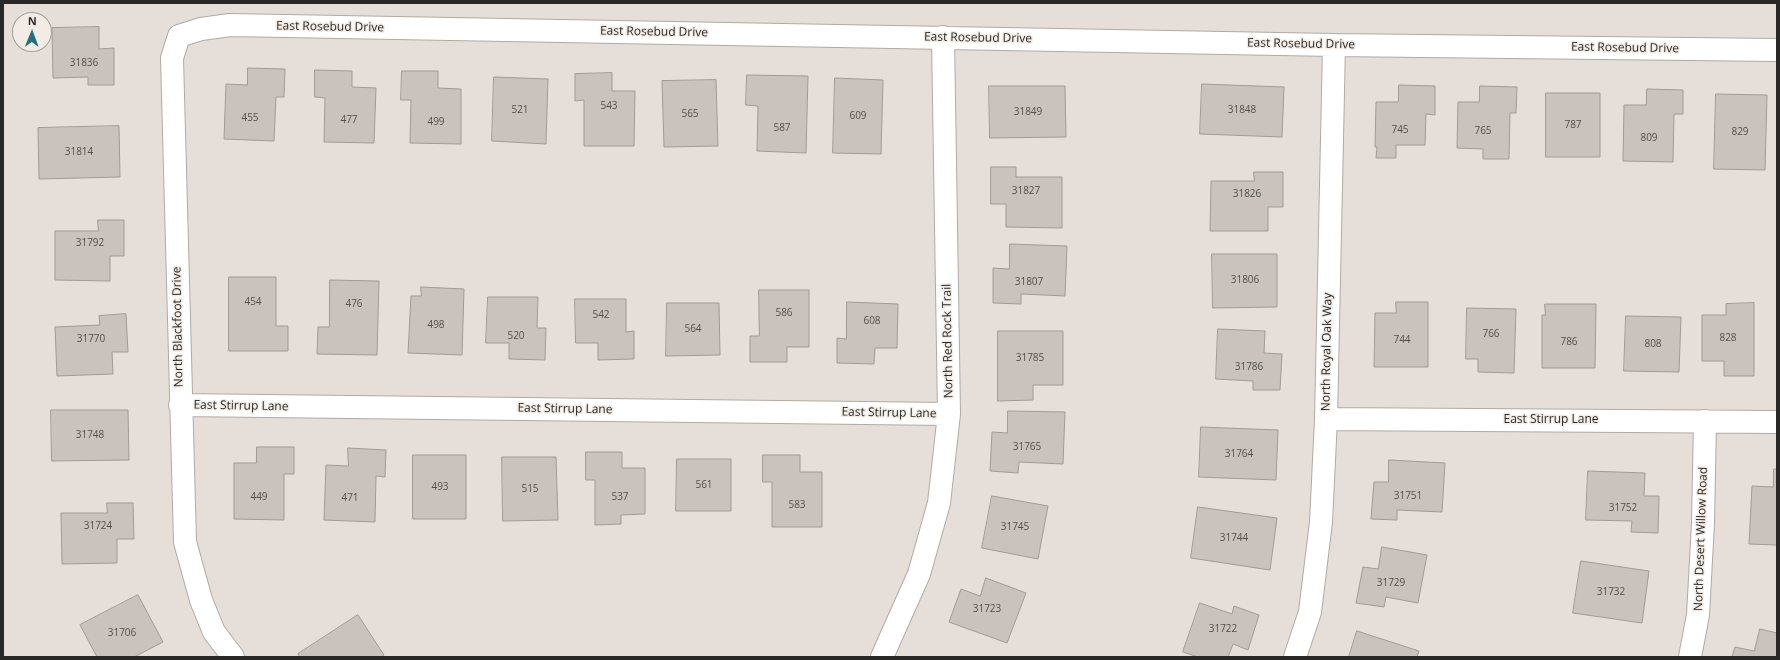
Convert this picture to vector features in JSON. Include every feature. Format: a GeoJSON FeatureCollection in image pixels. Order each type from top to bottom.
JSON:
{"type":"FeatureCollection","features":[{"type":"Feature","properties":{"kind":"street","name":"East Rosebud Drive"},"geometry":{"type":"LineString","coordinates":[[179,36],[202,29],[230,25],[1334,45],[1777,50]]}},
{"type":"Feature","properties":{"kind":"street","name":"North Blackfoot Drive"},"geometry":{"type":"LineString","coordinates":[[179,36],[172,58],[180,405],[185,542],[203,606],[214,632],[233,657]]}},
{"type":"Feature","properties":{"kind":"street","name":"North Red Rock Trail"},"geometry":{"type":"LineString","coordinates":[[882,657],[919,574],[940,503],[949,414],[943,38]]}},
{"type":"Feature","properties":{"kind":"street","name":"North Royal Oak Way"},"geometry":{"type":"LineString","coordinates":[[1296,657],[1310,612],[1321,522],[1326,419],[1334,45]]}},
{"type":"Feature","properties":{"kind":"street","name":"East Stirrup Lane"},"geometry":{"type":"LineString","coordinates":[[180,405],[949,414]]}},
{"type":"Feature","properties":{"kind":"street","name":"East Stirrup Lane"},"geometry":{"type":"LineString","coordinates":[[1326,419],[1777,422]]}},
{"type":"Feature","properties":{"kind":"street","name":"North Desert Willow Road"},"geometry":{"type":"LineString","coordinates":[[1690,657],[1698,615],[1703,523],[1705,421]]}},
{"type":"Feature","properties":{"kind":"building"},"geometry":{"type":"Polygon","coordinates":[[[99,27],[99,49],[114,48],[114,85],[88,85],[88,77],[53,78],[52,28],[99,27]]]}},
{"type":"Feature","properties":{"kind":"building"},"geometry":{"type":"Polygon","coordinates":[[[248,68],[285,69],[284,97],[276,97],[274,141],[224,139],[226,84],[247,85],[248,68]]]}},
{"type":"Feature","properties":{"kind":"building"},"geometry":{"type":"Polygon","coordinates":[[[315,70],[352,71],[352,87],[376,88],[374,143],[324,142],[325,98],[315,97],[315,70]]]}},
{"type":"Feature","properties":{"kind":"building"},"geometry":{"type":"Polygon","coordinates":[[[402,71],[438,71],[438,88],[461,89],[461,144],[410,143],[411,100],[401,100],[402,71]]]}},
{"type":"Feature","properties":{"kind":"building"},"geometry":{"type":"Polygon","coordinates":[[[612,73],[612,91],[635,91],[634,146],[584,146],[584,100],[575,101],[575,74],[612,73]]]}},
{"type":"Feature","properties":{"kind":"building"},"geometry":{"type":"Polygon","coordinates":[[[747,75],[808,76],[806,153],[757,151],[758,106],[746,105],[747,75]]]}},
{"type":"Feature","properties":{"kind":"building"},"geometry":{"type":"Polygon","coordinates":[[[494,77],[548,79],[546,144],[492,141],[494,77]]]}},
{"type":"Feature","properties":{"kind":"building"},"geometry":{"type":"Polygon","coordinates":[[[835,78],[883,80],[881,154],[833,153],[835,78]]]}},
{"type":"Feature","properties":{"kind":"building"},"geometry":{"type":"Polygon","coordinates":[[[716,80],[718,146],[664,147],[662,81],[716,80]]]}},
{"type":"Feature","properties":{"kind":"building"},"geometry":{"type":"Polygon","coordinates":[[[1202,84],[1284,87],[1282,137],[1200,134],[1202,84]]]}},
{"type":"Feature","properties":{"kind":"building"},"geometry":{"type":"Polygon","coordinates":[[[1399,85],[1435,86],[1435,115],[1426,114],[1425,145],[1396,145],[1396,158],[1376,158],[1376,102],[1398,102],[1399,85]]]}},
{"type":"Feature","properties":{"kind":"building"},"geometry":{"type":"Polygon","coordinates":[[[989,86],[1065,86],[1066,137],[990,138],[989,86]]]}},
{"type":"Feature","properties":{"kind":"building"},"geometry":{"type":"Polygon","coordinates":[[[1480,86],[1517,87],[1516,113],[1510,113],[1509,159],[1483,159],[1483,149],[1457,148],[1458,102],[1479,102],[1480,86]]]}},
{"type":"Feature","properties":{"kind":"building"},"geometry":{"type":"Polygon","coordinates":[[[1647,89],[1683,90],[1683,114],[1674,114],[1673,162],[1623,161],[1624,105],[1646,105],[1647,89]]]}},
{"type":"Feature","properties":{"kind":"building"},"geometry":{"type":"Polygon","coordinates":[[[1546,93],[1600,93],[1600,157],[1546,157],[1546,93]]]}},
{"type":"Feature","properties":{"kind":"building"},"geometry":{"type":"Polygon","coordinates":[[[1716,94],[1767,95],[1765,170],[1714,169],[1716,94]]]}},
{"type":"Feature","properties":{"kind":"building"},"geometry":{"type":"Polygon","coordinates":[[[119,126],[120,177],[39,179],[38,128],[119,126]]]}},
{"type":"Feature","properties":{"kind":"building"},"geometry":{"type":"Polygon","coordinates":[[[991,167],[1016,167],[1016,177],[1062,177],[1062,228],[1006,227],[1006,204],[991,204],[991,167]]]}},
{"type":"Feature","properties":{"kind":"building"},"geometry":{"type":"Polygon","coordinates":[[[1254,172],[1283,172],[1283,207],[1268,207],[1268,231],[1210,231],[1211,181],[1254,181],[1254,172]]]}},
{"type":"Feature","properties":{"kind":"building"},"geometry":{"type":"Polygon","coordinates":[[[98,220],[124,220],[124,256],[110,256],[110,281],[55,280],[55,231],[98,231],[98,220]]]}},
{"type":"Feature","properties":{"kind":"building"},"geometry":{"type":"Polygon","coordinates":[[[1010,244],[1067,246],[1065,296],[1021,294],[1021,304],[993,303],[993,268],[1009,269],[1010,244]]]}},
{"type":"Feature","properties":{"kind":"building"},"geometry":{"type":"Polygon","coordinates":[[[1212,254],[1277,254],[1277,307],[1213,308],[1212,254]]]}},
{"type":"Feature","properties":{"kind":"building"},"geometry":{"type":"Polygon","coordinates":[[[229,277],[276,277],[276,326],[288,326],[288,351],[229,351],[229,277]]]}},
{"type":"Feature","properties":{"kind":"building"},"geometry":{"type":"Polygon","coordinates":[[[330,280],[379,281],[377,355],[317,354],[318,327],[329,327],[330,280]]]}},
{"type":"Feature","properties":{"kind":"building"},"geometry":{"type":"Polygon","coordinates":[[[421,287],[464,289],[462,355],[408,353],[411,296],[421,296],[421,287]]]}},
{"type":"Feature","properties":{"kind":"building"},"geometry":{"type":"Polygon","coordinates":[[[759,290],[809,290],[809,347],[787,347],[787,362],[750,362],[750,336],[759,336],[759,290]]]}},
{"type":"Feature","properties":{"kind":"building"},"geometry":{"type":"Polygon","coordinates":[[[488,297],[538,297],[537,328],[546,328],[545,360],[509,359],[509,343],[486,343],[488,297]]]}},
{"type":"Feature","properties":{"kind":"building"},"geometry":{"type":"Polygon","coordinates":[[[575,299],[626,299],[626,332],[634,331],[634,359],[598,360],[598,343],[576,343],[575,299]]]}},
{"type":"Feature","properties":{"kind":"building"},"geometry":{"type":"Polygon","coordinates":[[[847,302],[898,304],[897,348],[875,348],[874,364],[837,363],[837,338],[846,339],[847,302]]]}},
{"type":"Feature","properties":{"kind":"building"},"geometry":{"type":"Polygon","coordinates":[[[1396,302],[1428,302],[1428,367],[1374,367],[1375,313],[1396,313],[1396,302]]]}},
{"type":"Feature","properties":{"kind":"building"},"geometry":{"type":"Polygon","coordinates":[[[667,303],[719,303],[720,355],[666,356],[667,303]]]}},
{"type":"Feature","properties":{"kind":"building"},"geometry":{"type":"Polygon","coordinates":[[[1754,303],[1754,376],[1724,376],[1724,361],[1702,361],[1702,315],[1726,315],[1726,304],[1754,303]]]}},
{"type":"Feature","properties":{"kind":"building"},"geometry":{"type":"Polygon","coordinates":[[[1545,304],[1596,304],[1595,368],[1542,368],[1542,315],[1545,315],[1545,304]]]}},
{"type":"Feature","properties":{"kind":"building"},"geometry":{"type":"Polygon","coordinates":[[[1467,308],[1516,309],[1514,373],[1478,372],[1478,359],[1466,359],[1467,308]]]}},
{"type":"Feature","properties":{"kind":"building"},"geometry":{"type":"Polygon","coordinates":[[[126,314],[128,352],[112,352],[113,374],[57,376],[55,327],[100,325],[99,316],[126,314]]]}},
{"type":"Feature","properties":{"kind":"building"},"geometry":{"type":"Polygon","coordinates":[[[1626,316],[1681,317],[1679,372],[1624,371],[1626,316]]]}},
{"type":"Feature","properties":{"kind":"building"},"geometry":{"type":"Polygon","coordinates":[[[1218,329],[1265,331],[1264,353],[1282,354],[1280,390],[1253,390],[1253,381],[1216,379],[1218,329]]]}},
{"type":"Feature","properties":{"kind":"building"},"geometry":{"type":"Polygon","coordinates":[[[998,331],[1063,331],[1063,385],[1033,385],[1033,400],[998,401],[998,331]]]}},
{"type":"Feature","properties":{"kind":"building"},"geometry":{"type":"Polygon","coordinates":[[[51,410],[128,410],[129,460],[52,461],[51,410]]]}},
{"type":"Feature","properties":{"kind":"building"},"geometry":{"type":"Polygon","coordinates":[[[1008,411],[1065,412],[1063,464],[1019,462],[1018,473],[990,471],[992,432],[1007,433],[1008,411]]]}},
{"type":"Feature","properties":{"kind":"building"},"geometry":{"type":"Polygon","coordinates":[[[1201,427],[1278,430],[1276,480],[1199,477],[1201,427]]]}},
{"type":"Feature","properties":{"kind":"building"},"geometry":{"type":"Polygon","coordinates":[[[257,447],[294,447],[294,474],[284,474],[284,520],[234,519],[234,463],[256,463],[257,447]]]}},
{"type":"Feature","properties":{"kind":"building"},"geometry":{"type":"Polygon","coordinates":[[[348,448],[386,450],[385,477],[376,476],[375,522],[324,520],[326,465],[348,466],[348,448]]]}},
{"type":"Feature","properties":{"kind":"building"},"geometry":{"type":"Polygon","coordinates":[[[586,452],[622,452],[622,468],[645,468],[645,514],[621,515],[621,524],[595,525],[595,480],[586,480],[586,452]]]}},
{"type":"Feature","properties":{"kind":"building"},"geometry":{"type":"Polygon","coordinates":[[[413,455],[466,455],[466,519],[413,519],[413,455]]]}},
{"type":"Feature","properties":{"kind":"building"},"geometry":{"type":"Polygon","coordinates":[[[763,455],[800,455],[800,472],[822,472],[822,527],[772,527],[772,482],[763,482],[763,455]]]}},
{"type":"Feature","properties":{"kind":"building"},"geometry":{"type":"Polygon","coordinates":[[[502,457],[556,457],[558,520],[503,521],[502,457]]]}},
{"type":"Feature","properties":{"kind":"building"},"geometry":{"type":"Polygon","coordinates":[[[677,459],[731,459],[731,511],[676,511],[677,459]]]}},
{"type":"Feature","properties":{"kind":"building"},"geometry":{"type":"Polygon","coordinates":[[[1389,460],[1445,463],[1442,512],[1397,510],[1397,520],[1371,519],[1374,482],[1388,482],[1389,460]]]}},
{"type":"Feature","properties":{"kind":"building"},"geometry":{"type":"Polygon","coordinates":[[[1774,469],[1777,469],[1777,545],[1749,544],[1752,486],[1773,487],[1774,469]]]}},
{"type":"Feature","properties":{"kind":"building"},"geometry":{"type":"Polygon","coordinates":[[[1588,471],[1645,473],[1644,496],[1659,496],[1658,533],[1631,532],[1632,521],[1586,520],[1588,471]]]}},
{"type":"Feature","properties":{"kind":"building"},"geometry":{"type":"Polygon","coordinates":[[[992,496],[1048,506],[1038,559],[982,548],[992,496]]]}},
{"type":"Feature","properties":{"kind":"building"},"geometry":{"type":"Polygon","coordinates":[[[107,503],[133,503],[134,539],[117,539],[117,563],[62,564],[61,513],[107,513],[107,503]]]}},
{"type":"Feature","properties":{"kind":"building"},"geometry":{"type":"Polygon","coordinates":[[[1198,507],[1277,518],[1270,570],[1191,558],[1198,507]]]}},
{"type":"Feature","properties":{"kind":"building"},"geometry":{"type":"Polygon","coordinates":[[[1382,547],[1427,555],[1418,603],[1386,597],[1384,607],[1356,603],[1363,567],[1378,569],[1382,547]]]}},
{"type":"Feature","properties":{"kind":"building"},"geometry":{"type":"Polygon","coordinates":[[[1581,561],[1649,571],[1642,623],[1573,613],[1581,561]]]}},
{"type":"Feature","properties":{"kind":"building"},"geometry":{"type":"Polygon","coordinates":[[[986,578],[1026,593],[1007,643],[949,622],[961,589],[980,596],[986,578]]]}},
{"type":"Feature","properties":{"kind":"building"},"geometry":{"type":"Polygon","coordinates":[[[138,595],[163,642],[134,657],[97,657],[80,625],[138,595]]]}},
{"type":"Feature","properties":{"kind":"building"},"geometry":{"type":"Polygon","coordinates":[[[1200,603],[1232,614],[1234,606],[1259,615],[1248,650],[1233,644],[1228,657],[1198,657],[1183,652],[1200,603]]]}},
{"type":"Feature","properties":{"kind":"building"},"geometry":{"type":"Polygon","coordinates":[[[358,615],[384,655],[381,657],[300,657],[298,654],[358,615]]]}},
{"type":"Feature","properties":{"kind":"building"},"geometry":{"type":"Polygon","coordinates":[[[1760,629],[1777,633],[1777,657],[1732,657],[1735,647],[1754,651],[1760,629]]]}},
{"type":"Feature","properties":{"kind":"building"},"geometry":{"type":"Polygon","coordinates":[[[1357,631],[1419,651],[1417,657],[1349,657],[1357,631]]]}}]}
